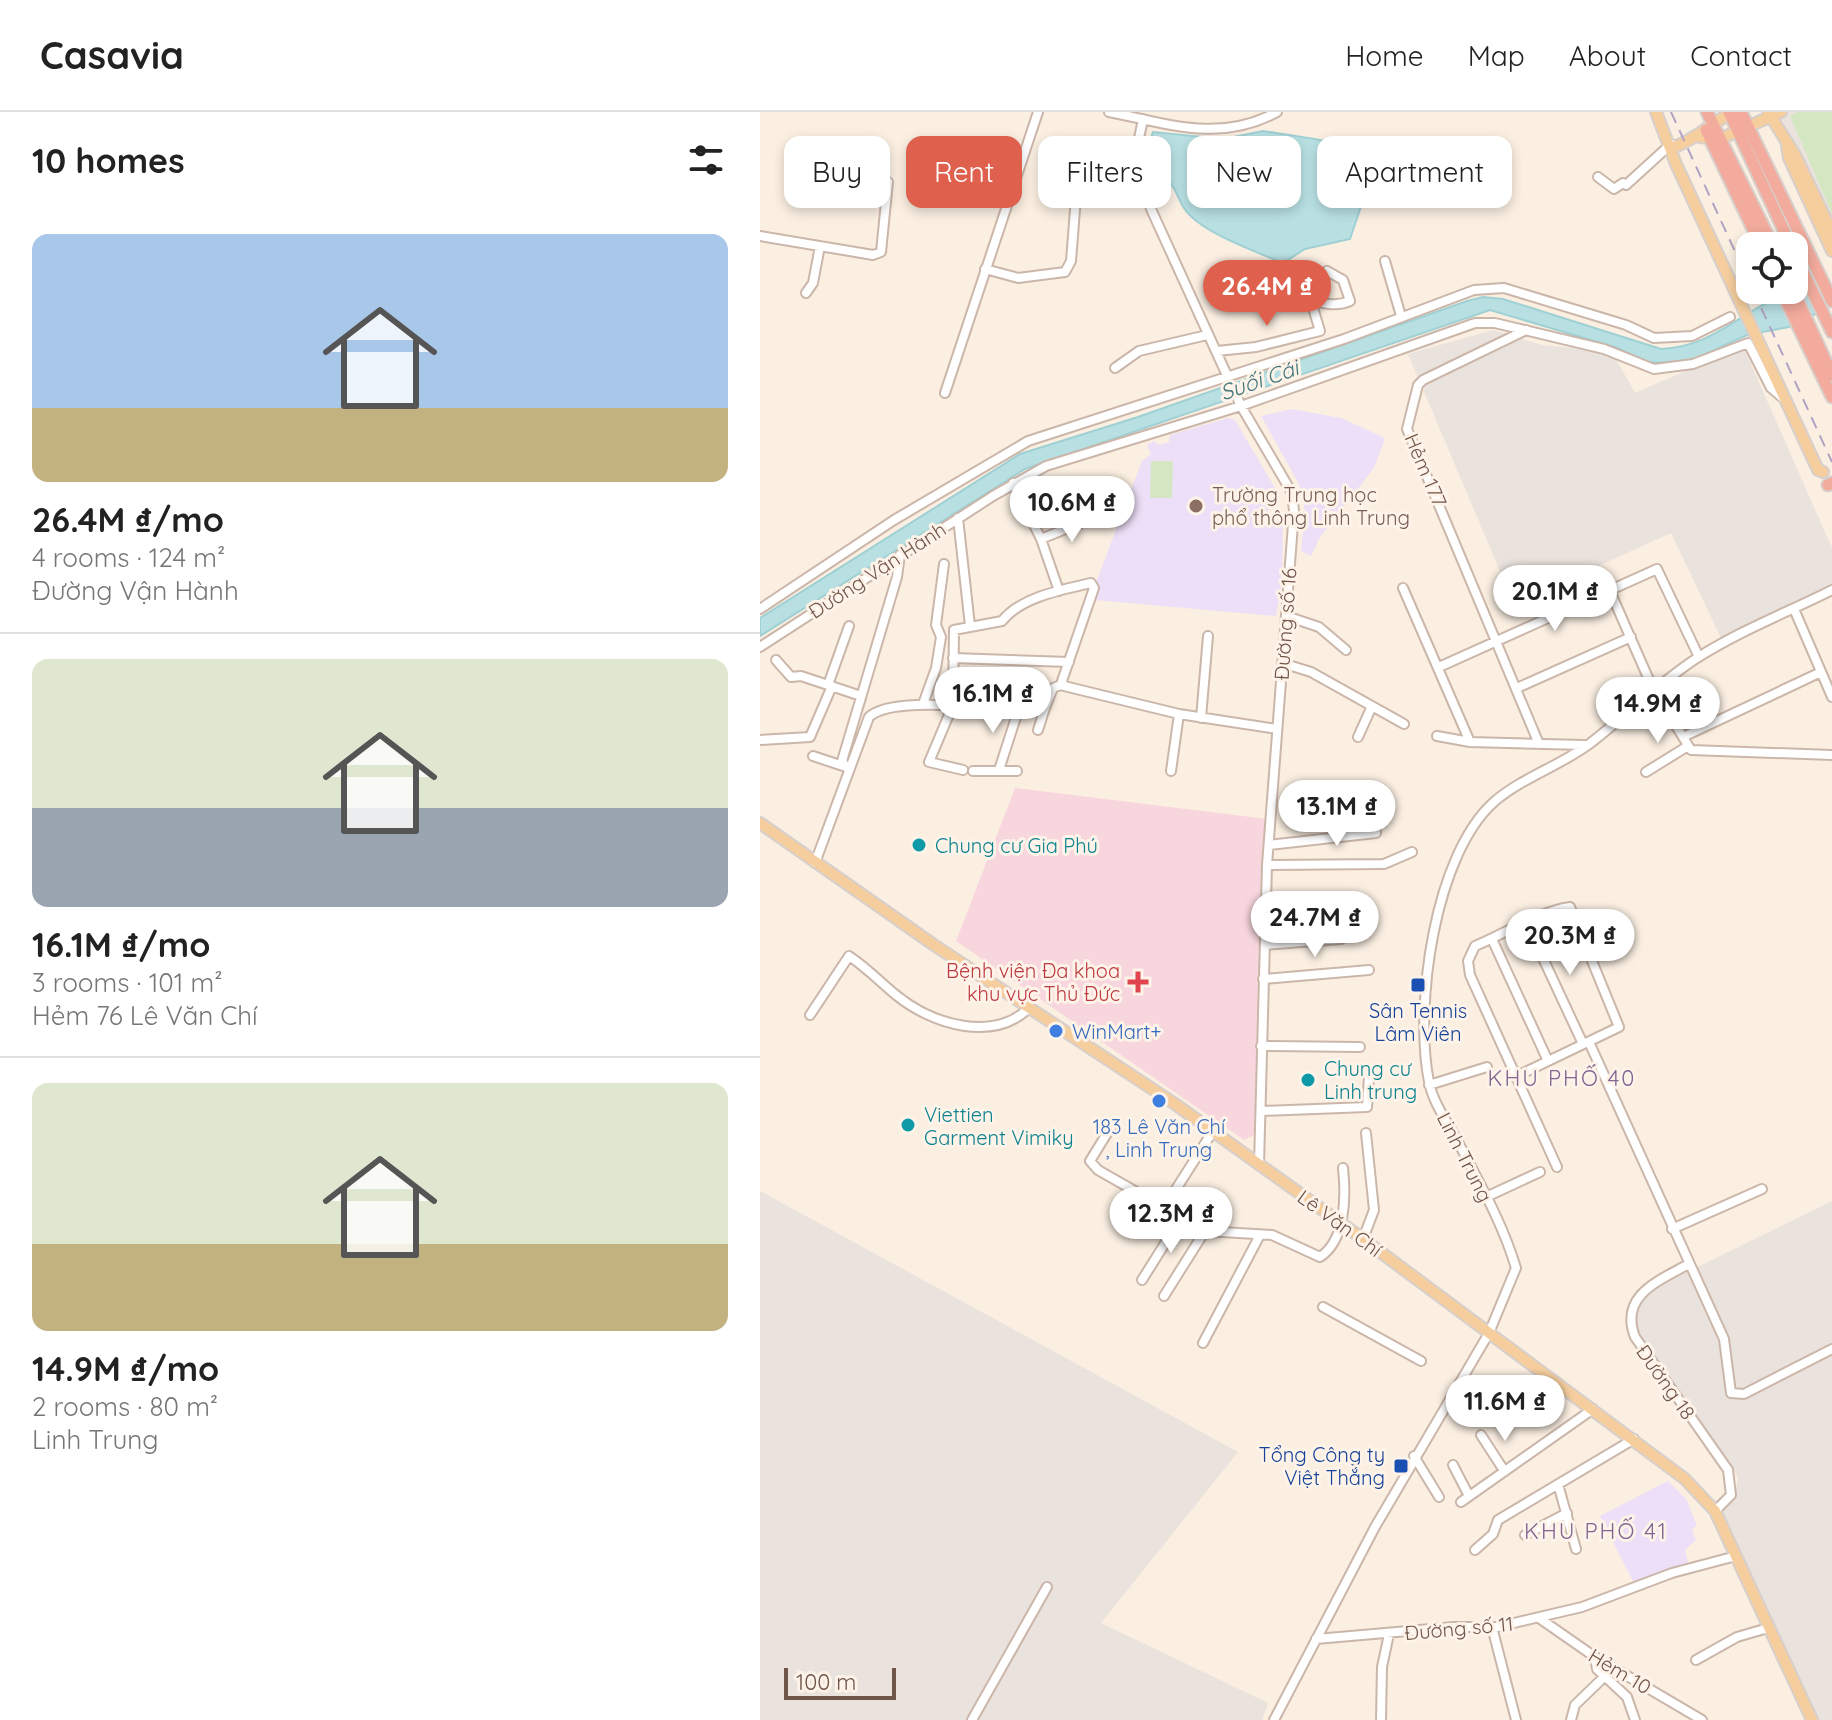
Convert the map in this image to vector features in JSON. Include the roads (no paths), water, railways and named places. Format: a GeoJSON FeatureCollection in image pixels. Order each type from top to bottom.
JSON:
{"type":"FeatureCollection","features":[{"type":"Feature","properties":{"kind":"highway"},"geometry":{"type":"LineString","coordinates":[[1733,112],[1757,145],[1832,301]]}},
{"type":"Feature","properties":{"kind":"highway"},"geometry":{"type":"LineString","coordinates":[[1743,129],[1755,169],[1785,232]]}},
{"type":"Feature","properties":{"kind":"highway"},"geometry":{"type":"LineString","coordinates":[[1709,130],[1755,232]]}},
{"type":"Feature","properties":{"kind":"highway"},"geometry":{"type":"LineString","coordinates":[[1709,130],[1765,232]]}},
{"type":"Feature","properties":{"kind":"highway"},"geometry":{"type":"LineString","coordinates":[[1755,169],[1757,145]]}},
{"type":"Feature","properties":{"kind":"highway"},"geometry":{"type":"LineString","coordinates":[[1808,282],[1832,332]]}},
{"type":"Feature","properties":{"kind":"highway"},"geometry":{"type":"LineString","coordinates":[[1789,304],[1832,375]]}},
{"type":"Feature","properties":{"kind":"highway"},"geometry":{"type":"LineString","coordinates":[[1798,304],[1832,397]]}},
{"type":"Feature","properties":{"kind":"main road"},"geometry":{"type":"LineString","coordinates":[[1656,112],[1831,487]]}},
{"type":"Feature","properties":{"kind":"main road"},"geometry":{"type":"LineString","coordinates":[[1671,146],[1709,130],[1733,112]]}},
{"type":"Feature","properties":{"kind":"main road"},"geometry":{"type":"LineString","coordinates":[[1709,130],[1743,129],[1781,112]]}},
{"type":"Feature","properties":{"kind":"main road"},"geometry":{"type":"LineString","coordinates":[[1769,115],[1786,140],[1827,228],[1832,251]]}},
{"type":"Feature","properties":{"kind":"main road"},"geometry":{"type":"LineString","coordinates":[[1767,353],[1785,400],[1818,470],[1823,472]]}},
{"type":"Feature","properties":{"kind":"main road","name":"Lê Văn Chí"},"geometry":{"type":"LineString","coordinates":[[760,823],[1213,1131],[1685,1479],[1715,1511],[1812,1720]]}},
{"type":"Feature","properties":{"kind":"street"},"geometry":{"type":"LineString","coordinates":[[945,393],[1038,112]]}},
{"type":"Feature","properties":{"kind":"street"},"geometry":{"type":"LineString","coordinates":[[1111,112],[1218,131],[1238,129],[1277,112]]}},
{"type":"Feature","properties":{"kind":"street","name":"Đường số 16"},"geometry":{"type":"LineString","coordinates":[[1143,119],[1136,153],[1142,182],[1207,335],[1240,403],[1292,493],[1294,511],[1267,865],[1259,1165]]}},
{"type":"Feature","properties":{"kind":"street"},"geometry":{"type":"LineString","coordinates":[[1598,177],[1614,189],[1623,183],[1626,185],[1671,146]]}},
{"type":"Feature","properties":{"kind":"street"},"geometry":{"type":"LineString","coordinates":[[760,236],[873,255],[881,252],[885,208]]}},
{"type":"Feature","properties":{"kind":"street"},"geometry":{"type":"LineString","coordinates":[[985,269],[1018,278],[1065,272],[1071,261],[1075,208]]}},
{"type":"Feature","properties":{"kind":"street"},"geometry":{"type":"LineString","coordinates":[[806,293],[813,283],[820,246]]}},
{"type":"Feature","properties":{"kind":"street"},"geometry":{"type":"LineString","coordinates":[[1385,261],[1401,316]]}},
{"type":"Feature","properties":{"kind":"street"},"geometry":{"type":"LineString","coordinates":[[1274,294],[1291,292],[1337,305],[1350,301],[1343,280],[1327,271]]}},
{"type":"Feature","properties":{"kind":"street","name":"Đường Vận Hành"},"geometry":{"type":"LineString","coordinates":[[760,609],[894,520],[1028,441],[1230,378],[1401,316],[1492,287],[1626,325],[1649,337],[1692,336],[1730,317]]}},
{"type":"Feature","properties":{"kind":"street"},"geometry":{"type":"LineString","coordinates":[[1217,351],[1256,347],[1320,331],[1310,298]]}},
{"type":"Feature","properties":{"kind":"street","name":"Đường Vận Hành"},"geometry":{"type":"LineString","coordinates":[[760,647],[1013,483],[1046,466],[1475,323],[1495,323],[1604,349],[1654,369],[1693,364],[1748,343],[1771,388],[1785,400]]}},
{"type":"Feature","properties":{"kind":"street","name":"Hẻm 177"},"geometry":{"type":"LineString","coordinates":[[1526,330],[1423,380],[1418,385],[1407,422],[1414,450],[1459,546],[1468,579],[1539,744]]}},
{"type":"Feature","properties":{"kind":"street"},"geometry":{"type":"LineString","coordinates":[[1115,368],[1139,351],[1207,335]]}},
{"type":"Feature","properties":{"kind":"street"},"geometry":{"type":"LineString","coordinates":[[1013,483],[1041,539],[1059,591]]}},
{"type":"Feature","properties":{"kind":"street"},"geometry":{"type":"LineString","coordinates":[[958,518],[970,626]]}},
{"type":"Feature","properties":{"kind":"street"},"geometry":{"type":"LineString","coordinates":[[1041,539],[1090,519]]}},
{"type":"Feature","properties":{"kind":"street"},"geometry":{"type":"LineString","coordinates":[[846,769],[861,696],[897,577],[900,555]]}},
{"type":"Feature","properties":{"kind":"street"},"geometry":{"type":"LineString","coordinates":[[923,704],[938,658],[941,637],[936,625],[944,564]]}},
{"type":"Feature","properties":{"kind":"street"},"geometry":{"type":"LineString","coordinates":[[1439,667],[1657,569],[1699,657]]}},
{"type":"Feature","properties":{"kind":"street"},"geometry":{"type":"LineString","coordinates":[[1017,771],[968,770],[929,762],[953,705],[954,630],[1002,621],[1010,611],[1059,591],[1094,585],[1063,684]]}},
{"type":"Feature","properties":{"kind":"street"},"geometry":{"type":"LineString","coordinates":[[1403,588],[1470,742]]}},
{"type":"Feature","properties":{"kind":"street","name":"Linh Trung"},"geometry":{"type":"LineString","coordinates":[[1274,1720],[1414,1456],[1489,1333],[1516,1268],[1486,1197],[1429,1085],[1425,1042],[1428,950],[1441,905],[1468,838],[1493,802],[1587,745],[1653,689],[1699,657],[1832,590]]}},
{"type":"Feature","properties":{"kind":"street"},"geometry":{"type":"LineString","coordinates":[[1610,591],[1653,689],[1691,750],[1832,755]]}},
{"type":"Feature","properties":{"kind":"street"},"geometry":{"type":"LineString","coordinates":[[1794,609],[1832,697]]}},
{"type":"Feature","properties":{"kind":"street"},"geometry":{"type":"LineString","coordinates":[[1286,616],[1319,627],[1346,650]]}},
{"type":"Feature","properties":{"kind":"street"},"geometry":{"type":"LineString","coordinates":[[760,740],[810,737],[849,626]]}},
{"type":"Feature","properties":{"kind":"street"},"geometry":{"type":"LineString","coordinates":[[1201,718],[1208,636]]}},
{"type":"Feature","properties":{"kind":"street"},"geometry":{"type":"LineString","coordinates":[[1517,688],[1631,637]]}},
{"type":"Feature","properties":{"kind":"street"},"geometry":{"type":"LineString","coordinates":[[953,658],[1069,662]]}},
{"type":"Feature","properties":{"kind":"street"},"geometry":{"type":"LineString","coordinates":[[776,660],[791,677],[801,676],[861,696]]}},
{"type":"Feature","properties":{"kind":"street"},"geometry":{"type":"LineString","coordinates":[[1282,663],[1311,672],[1404,724]]}},
{"type":"Feature","properties":{"kind":"street"},"geometry":{"type":"LineString","coordinates":[[1683,737],[1821,672]]}},
{"type":"Feature","properties":{"kind":"street"},"geometry":{"type":"LineString","coordinates":[[1038,730],[1053,688],[1063,684],[1179,714],[1277,729]]}},
{"type":"Feature","properties":{"kind":"street"},"geometry":{"type":"LineString","coordinates":[[815,863],[846,769],[869,717],[876,710],[923,704],[1018,711],[1045,708]]}},
{"type":"Feature","properties":{"kind":"street"},"geometry":{"type":"LineString","coordinates":[[1358,737],[1372,706]]}},
{"type":"Feature","properties":{"kind":"street"},"geometry":{"type":"LineString","coordinates":[[999,770],[1018,711]]}},
{"type":"Feature","properties":{"kind":"street"},"geometry":{"type":"LineString","coordinates":[[1171,771],[1179,714]]}},
{"type":"Feature","properties":{"kind":"street"},"geometry":{"type":"LineString","coordinates":[[1437,736],[1470,742],[1587,745]]}},
{"type":"Feature","properties":{"kind":"street"},"geometry":{"type":"LineString","coordinates":[[1646,772],[1688,746]]}},
{"type":"Feature","properties":{"kind":"street"},"geometry":{"type":"LineString","coordinates":[[813,756],[846,769]]}},
{"type":"Feature","properties":{"kind":"street"},"geometry":{"type":"LineString","coordinates":[[1269,845],[1376,833],[1372,803]]}},
{"type":"Feature","properties":{"kind":"street"},"geometry":{"type":"LineString","coordinates":[[1267,865],[1384,864],[1412,852]]}},
{"type":"Feature","properties":{"kind":"street"},"geometry":{"type":"LineString","coordinates":[[1266,905],[1356,900]]}},
{"type":"Feature","properties":{"kind":"street"},"geometry":{"type":"LineString","coordinates":[[1515,1077],[1619,1027],[1570,907],[1551,910],[1475,946],[1468,961],[1470,975],[1515,1077],[1557,1167]]}},
{"type":"Feature","properties":{"kind":"street"},"geometry":{"type":"LineString","coordinates":[[1527,924],[1724,1339],[1731,1393],[1744,1394],[1832,1349]]}},
{"type":"Feature","properties":{"kind":"street"},"geometry":{"type":"LineString","coordinates":[[1265,945],[1341,939]]}},
{"type":"Feature","properties":{"kind":"street"},"geometry":{"type":"LineString","coordinates":[[1492,939],[1548,1061]]}},
{"type":"Feature","properties":{"kind":"street"},"geometry":{"type":"LineString","coordinates":[[810,1015],[849,956],[899,998],[963,1027],[1006,1025],[1016,1021],[1030,1007]]}},
{"type":"Feature","properties":{"kind":"street"},"geometry":{"type":"LineString","coordinates":[[1263,979],[1369,970]]}},
{"type":"Feature","properties":{"kind":"street"},"geometry":{"type":"LineString","coordinates":[[1261,1046],[1360,1047]]}},
{"type":"Feature","properties":{"kind":"street"},"geometry":{"type":"LineString","coordinates":[[1429,1085],[1487,1067]]}},
{"type":"Feature","properties":{"kind":"street"},"geometry":{"type":"LineString","coordinates":[[1262,1111],[1367,1107],[1369,1077]]}},
{"type":"Feature","properties":{"kind":"street"},"geometry":{"type":"LineString","coordinates":[[1114,1122],[1090,1161],[1098,1170],[1205,1231],[1272,1235],[1322,1257],[1341,1223],[1346,1200],[1343,1168]]}},
{"type":"Feature","properties":{"kind":"street"},"geometry":{"type":"LineString","coordinates":[[1164,1208],[1213,1131]]}},
{"type":"Feature","properties":{"kind":"street"},"geometry":{"type":"LineString","coordinates":[[1363,1239],[1374,1210],[1366,1133]]}},
{"type":"Feature","properties":{"kind":"street"},"geometry":{"type":"LineString","coordinates":[[1486,1197],[1540,1172]]}},
{"type":"Feature","properties":{"kind":"street"},"geometry":{"type":"LineString","coordinates":[[1672,1229],[1762,1189]]}},
{"type":"Feature","properties":{"kind":"street"},"geometry":{"type":"LineString","coordinates":[[1142,1280],[1181,1218]]}},
{"type":"Feature","properties":{"kind":"street"},"geometry":{"type":"LineString","coordinates":[[1164,1296],[1205,1231]]}},
{"type":"Feature","properties":{"kind":"street"},"geometry":{"type":"LineString","coordinates":[[1203,1343],[1260,1235]]}},
{"type":"Feature","properties":{"kind":"street","name":"Đường 18"},"geometry":{"type":"LineString","coordinates":[[1687,1265],[1640,1292],[1633,1305],[1631,1323],[1635,1337],[1728,1470],[1731,1495],[1715,1511]]}},
{"type":"Feature","properties":{"kind":"street"},"geometry":{"type":"LineString","coordinates":[[1323,1307],[1421,1361]]}},
{"type":"Feature","properties":{"kind":"street"},"geometry":{"type":"LineString","coordinates":[[1461,1502],[1503,1469],[1593,1409]]}},
{"type":"Feature","properties":{"kind":"street"},"geometry":{"type":"LineString","coordinates":[[1481,1435],[1503,1469]]}},
{"type":"Feature","properties":{"kind":"street"},"geometry":{"type":"LineString","coordinates":[[1475,1550],[1493,1534],[1498,1520],[1634,1439]]}},
{"type":"Feature","properties":{"kind":"street"},"geometry":{"type":"LineString","coordinates":[[1414,1456],[1439,1497]]}},
{"type":"Feature","properties":{"kind":"street"},"geometry":{"type":"LineString","coordinates":[[1453,1465],[1469,1496]]}},
{"type":"Feature","properties":{"kind":"street"},"geometry":{"type":"LineString","coordinates":[[1558,1484],[1576,1549]]}},
{"type":"Feature","properties":{"kind":"street"},"geometry":{"type":"LineString","coordinates":[[1525,1535],[1567,1513]]}},
{"type":"Feature","properties":{"kind":"street","name":"Đường số 11"},"geometry":{"type":"LineString","coordinates":[[1316,1639],[1454,1627],[1492,1627],[1539,1618],[1582,1607],[1672,1573],[1736,1556]]}},
{"type":"Feature","properties":{"kind":"street"},"geometry":{"type":"LineString","coordinates":[[972,1720],[1047,1587]]}},
{"type":"Feature","properties":{"kind":"street","name":"Hẻm 10"},"geometry":{"type":"LineString","coordinates":[[1539,1618],[1595,1657],[1702,1720]]}},
{"type":"Feature","properties":{"kind":"street"},"geometry":{"type":"LineString","coordinates":[[1492,1627],[1516,1720]]}},
{"type":"Feature","properties":{"kind":"street"},"geometry":{"type":"LineString","coordinates":[[1696,1660],[1737,1637],[1768,1628]]}},
{"type":"Feature","properties":{"kind":"street"},"geometry":{"type":"LineString","coordinates":[[1381,1720],[1382,1667],[1389,1634]]}},
{"type":"Feature","properties":{"kind":"street"},"geometry":{"type":"LineString","coordinates":[[1595,1657],[1597,1669],[1627,1697],[1635,1720]]}},
{"type":"Feature","properties":{"kind":"street"},"geometry":{"type":"LineString","coordinates":[[1571,1720],[1575,1705],[1605,1676]]}},
{"type":"Feature","properties":{"kind":"street"},"geometry":{"type":"LineString","coordinates":[[1627,1697],[1638,1682]]}},
{"type":"Feature","properties":{"kind":"water"},"geometry":{"type":"Polygon","coordinates":[[[1263,131],[1296,136],[1239,136],[1263,131]]]}},
{"type":"Feature","properties":{"kind":"water"},"geometry":{"type":"Polygon","coordinates":[[[1153,132],[1194,136],[1187,136],[1187,208],[1301,208],[1301,137],[1317,139],[1317,208],[1361,208],[1350,239],[1305,249],[1283,263],[1229,240],[1202,225],[1184,208],[1171,184],[1171,136],[1152,136],[1153,132]]]}},
{"type":"Feature","properties":{"kind":"water","name":"Suối Cái"},"geometry":{"type":"Polygon","coordinates":[[[1832,286],[1832,306],[1789,327],[1747,335],[1695,359],[1672,363],[1646,362],[1618,348],[1490,310],[1025,469],[760,636],[760,618],[1020,454],[1138,417],[1467,301],[1483,297],[1503,299],[1661,349],[1705,338],[1766,304],[1808,304],[1808,290],[1832,286]]]}},
{"type":"Feature","properties":{"kind":"railway"},"geometry":{"type":"LineString","coordinates":[[1671,112],[1736,254]]}},
{"type":"Feature","properties":{"kind":"railway"},"geometry":{"type":"LineString","coordinates":[[1759,304],[1832,462]]}},
{"type":"Feature","properties":{"kind":"place","name":"Trường Trung học phổ thông Linh Trung"},"geometry":{"type":"Point","coordinates":[1196,506]}},
{"type":"Feature","properties":{"kind":"place","name":"Chung cư Gia Phú"},"geometry":{"type":"Point","coordinates":[919,845]}},
{"type":"Feature","properties":{"kind":"place","name":"Bệnh viện Đa khoa khu vực Thủ Đức"},"geometry":{"type":"Point","coordinates":[1138,982]}},
{"type":"Feature","properties":{"kind":"place","name":"Sân Tennis Lâm Viên"},"geometry":{"type":"Point","coordinates":[1418,985]}},
{"type":"Feature","properties":{"kind":"place","name":"WinMart+"},"geometry":{"type":"Point","coordinates":[1056,1031]}},
{"type":"Feature","properties":{"kind":"place","name":"Chung cư Linh trung"},"geometry":{"type":"Point","coordinates":[1308,1080]}},
{"type":"Feature","properties":{"kind":"place","name":"183 Lê Văn Chí , Linh Trung"},"geometry":{"type":"Point","coordinates":[1159,1101]}},
{"type":"Feature","properties":{"kind":"place","name":"Viettien Garment Vimiky"},"geometry":{"type":"Point","coordinates":[908,1125]}},
{"type":"Feature","properties":{"kind":"place","name":"Tổng Công ty Việt Thắng"},"geometry":{"type":"Point","coordinates":[1401,1466]}},
{"type":"Feature","properties":{"kind":"district","name":"KHU PHỐ 40"},"geometry":{"type":"Point","coordinates":[1562,1078]}},
{"type":"Feature","properties":{"kind":"district","name":"KHU PHỐ 41"},"geometry":{"type":"Point","coordinates":[1596,1531]}}]}
